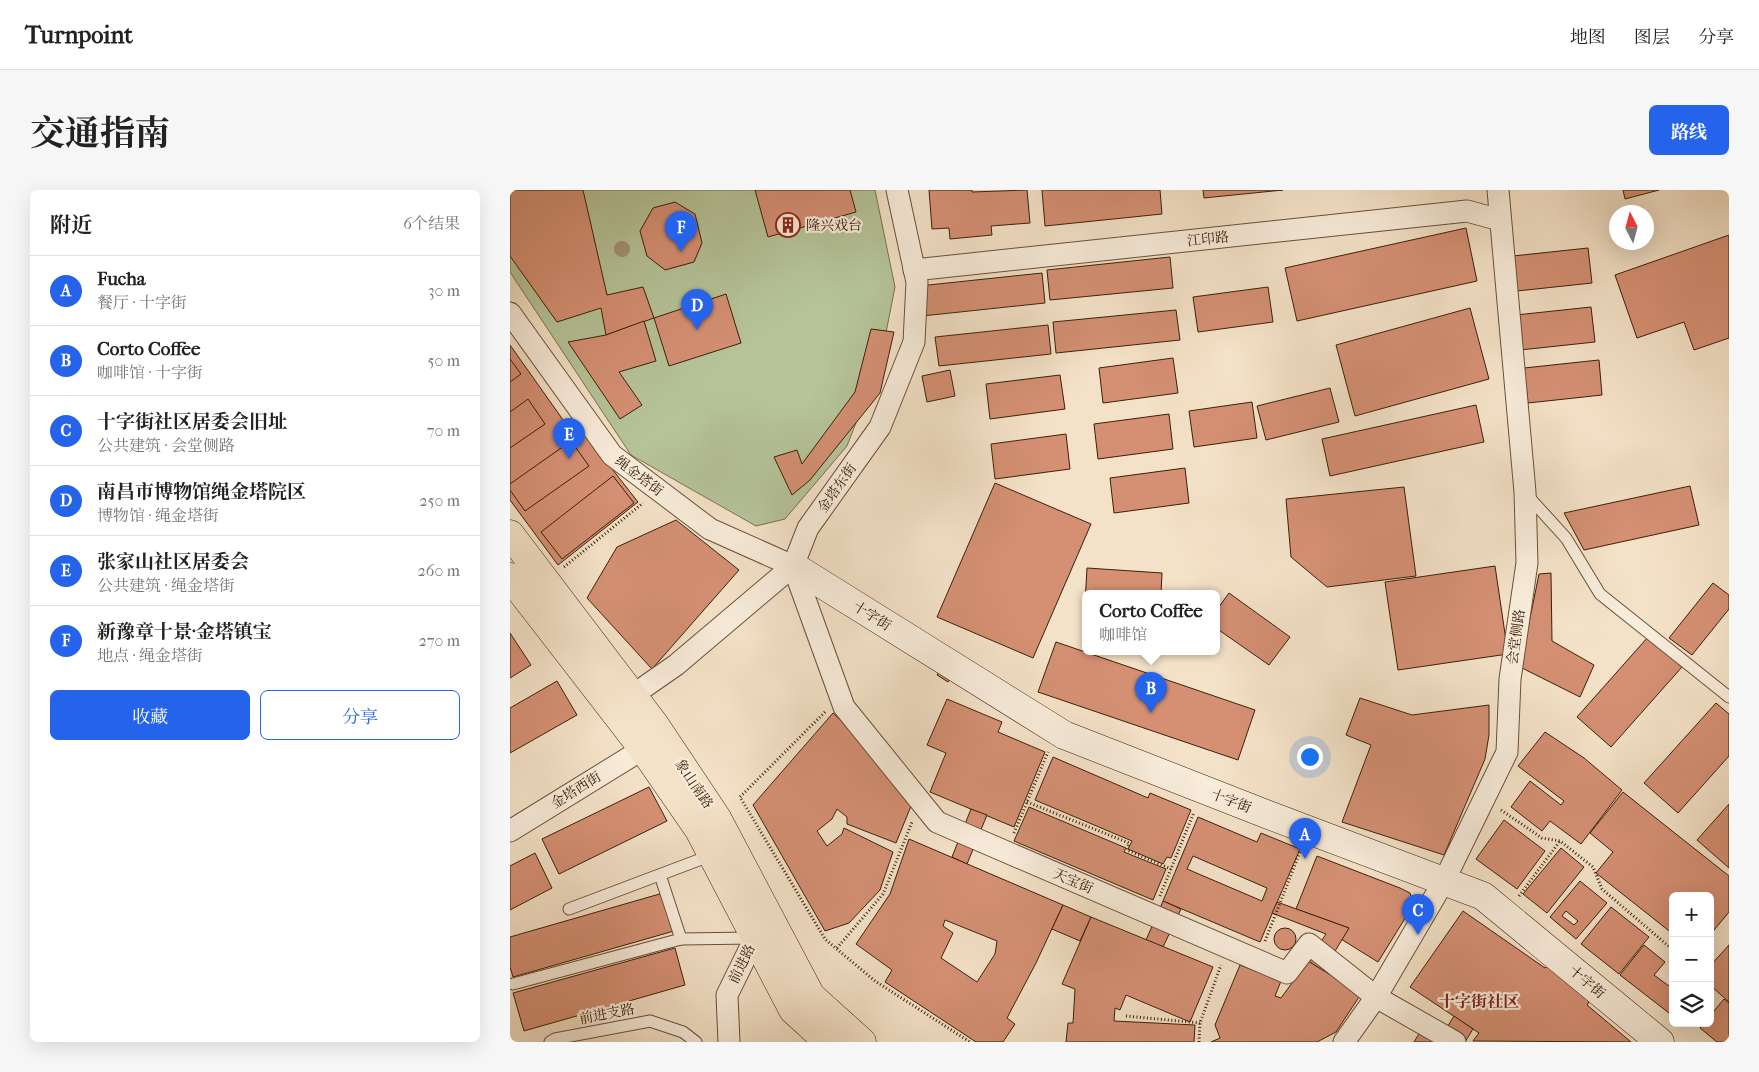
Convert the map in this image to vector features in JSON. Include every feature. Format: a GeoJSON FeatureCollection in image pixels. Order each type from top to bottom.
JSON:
{"type":"FeatureCollection","features":[{"type":"Feature","properties":{"kind":"main road","name":"象山南路"},"geometry":{"type":"LineString","coordinates":[[510,534],[546,582],[622,703],[629,758],[699,830],[712,855],[764,932],[811,996],[862,1042]]}},
{"type":"Feature","properties":{"kind":"main road","name":"象山南路"},"geometry":{"type":"LineString","coordinates":[[510,577],[622,703],[655,725],[717,818],[764,932],[793,1010],[828,1042]]}},
{"type":"Feature","properties":{"kind":"street","name":"金塔东街"},"geometry":{"type":"LineString","coordinates":[[622,703],[676,665],[793,566],[808,528],[880,427],[914,342],[917,282],[897,190]]}},
{"type":"Feature","properties":{"kind":"street","name":"会堂侧路"},"geometry":{"type":"LineString","coordinates":[[1344,1042],[1376,997],[1444,882],[1507,752],[1510,679],[1527,563],[1525,492],[1498,190]]}},
{"type":"Feature","properties":{"kind":"street","name":"江印路"},"geometry":{"type":"LineString","coordinates":[[914,270],[1467,211],[1500,220]]}},
{"type":"Feature","properties":{"kind":"street","name":"绳金塔街"},"geometry":{"type":"LineString","coordinates":[[510,314],[612,455],[710,530],[793,566]]}},
{"type":"Feature","properties":{"kind":"street","name":"天宝街"},"geometry":{"type":"LineString","coordinates":[[793,566],[844,707],[937,822],[1287,974],[1309,944],[1376,997],[1455,1042]]}},
{"type":"Feature","properties":{"kind":"street","name":"十字街"},"geometry":{"type":"LineString","coordinates":[[793,566],[1064,735],[1483,896],[1660,1042]]}},
{"type":"Feature","properties":{"kind":"street","name":"金塔西街"},"geometry":{"type":"LineString","coordinates":[[510,831],[629,758]]}},
{"type":"Feature","properties":{"kind":"street","name":"前进路"},"geometry":{"type":"LineString","coordinates":[[729,1042],[727,995],[764,932]]}},
{"type":"Feature","properties":{"kind":"lane"},"geometry":{"type":"LineString","coordinates":[[1525,492],[1566,538],[1600,594],[1729,697]]}},
{"type":"Feature","properties":{"kind":"lane"},"geometry":{"type":"LineString","coordinates":[[569,908],[712,855]]}},
{"type":"Feature","properties":{"kind":"lane"},"geometry":{"type":"LineString","coordinates":[[660,875],[681,939]]}},
{"type":"Feature","properties":{"kind":"lane"},"geometry":{"type":"LineString","coordinates":[[513,984],[681,939],[764,932]]}},
{"type":"Feature","properties":{"kind":"lane","name":"前进支路"},"geometry":{"type":"LineString","coordinates":[[550,1042],[555,1039],[650,1021],[683,1032],[696,1042]]}},
{"type":"Feature","properties":{"kind":"path"},"geometry":{"type":"LineString","coordinates":[[546,582],[643,503],[637,496]]}},
{"type":"Feature","properties":{"kind":"path"},"geometry":{"type":"LineString","coordinates":[[840,697],[740,796],[824,938],[875,981],[970,1042]]}},
{"type":"Feature","properties":{"kind":"path"},"geometry":{"type":"LineString","coordinates":[[1006,852],[1049,750]]}},
{"type":"Feature","properties":{"kind":"path"},"geometry":{"type":"LineString","coordinates":[[1484,798],[1542,838],[1560,840],[1593,867],[1602,889],[1669,947]]}},
{"type":"Feature","properties":{"kind":"path"},"geometry":{"type":"LineString","coordinates":[[837,948],[883,894],[919,802]]}},
{"type":"Feature","properties":{"kind":"path"},"geometry":{"type":"LineString","coordinates":[[1027,802],[1129,843],[1127,850],[1171,869]]}},
{"type":"Feature","properties":{"kind":"path"},"geometry":{"type":"LineString","coordinates":[[1153,916],[1195,808]]}},
{"type":"Feature","properties":{"kind":"path"},"geometry":{"type":"LineString","coordinates":[[1257,961],[1308,830]]}},
{"type":"Feature","properties":{"kind":"path"},"geometry":{"type":"LineString","coordinates":[[1506,915],[1560,840]]}},
{"type":"Feature","properties":{"kind":"path"},"geometry":{"type":"LineString","coordinates":[[1199,1042],[1200,1023],[1228,948]]}},
{"type":"Feature","properties":{"kind":"path"},"geometry":{"type":"LineString","coordinates":[[1126,1016],[1200,1023]]}},
{"type":"Feature","properties":{"kind":"green space"},"geometry":{"type":"Polygon","coordinates":[[[510,190],[875,190],[895,287],[881,358],[847,446],[785,519],[756,526],[631,455],[510,272],[510,190]]]}},
{"type":"Feature","properties":{"kind":"building"},"geometry":{"type":"Polygon","coordinates":[[[510,190],[583,190],[607,295],[643,287],[654,318],[606,335],[601,308],[557,322],[510,256],[510,190]]]}},
{"type":"Feature","properties":{"kind":"building","name":"隆兴戏台"},"geometry":{"type":"Polygon","coordinates":[[[755,190],[850,190],[856,212],[768,237],[755,190]]]}},
{"type":"Feature","properties":{"kind":"building"},"geometry":{"type":"Polygon","coordinates":[[[929,190],[972,190],[972,192],[1027,190],[1030,223],[991,226],[992,235],[950,239],[949,228],[932,229],[929,190]]]}},
{"type":"Feature","properties":{"kind":"building"},"geometry":{"type":"Polygon","coordinates":[[[1042,190],[1160,190],[1162,214],[1045,226],[1042,190]]]}},
{"type":"Feature","properties":{"kind":"building"},"geometry":{"type":"Polygon","coordinates":[[[1203,190],[1283,190],[1204,198],[1203,190]]]}},
{"type":"Feature","properties":{"kind":"building"},"geometry":{"type":"Polygon","coordinates":[[[1623,190],[1659,190],[1625,199],[1623,190]]]}},
{"type":"Feature","properties":{"kind":"building"},"geometry":{"type":"Polygon","coordinates":[[[675,202],[695,214],[702,243],[694,262],[665,270],[647,256],[640,231],[653,208],[675,202]]]}},
{"type":"Feature","properties":{"kind":"building"},"geometry":{"type":"Polygon","coordinates":[[[1466,228],[1477,281],[1297,321],[1285,268],[1466,228]]]}},
{"type":"Feature","properties":{"kind":"building"},"geometry":{"type":"Polygon","coordinates":[[[1729,235],[1729,338],[1694,350],[1684,322],[1637,338],[1615,275],[1729,235]]]}},
{"type":"Feature","properties":{"kind":"building"},"geometry":{"type":"Polygon","coordinates":[[[1588,248],[1592,283],[1517,291],[1513,256],[1588,248]]]}},
{"type":"Feature","properties":{"kind":"building"},"geometry":{"type":"Polygon","coordinates":[[[1170,257],[1173,288],[1050,300],[1047,270],[1170,257]]]}},
{"type":"Feature","properties":{"kind":"building"},"geometry":{"type":"Polygon","coordinates":[[[1042,273],[1045,303],[922,316],[919,286],[1042,273]]]}},
{"type":"Feature","properties":{"kind":"building"},"geometry":{"type":"Polygon","coordinates":[[[1268,287],[1273,322],[1198,332],[1193,297],[1268,287]]]}},
{"type":"Feature","properties":{"kind":"building"},"geometry":{"type":"Polygon","coordinates":[[[726,294],[741,343],[669,366],[654,318],[726,294]]]}},
{"type":"Feature","properties":{"kind":"building"},"geometry":{"type":"Polygon","coordinates":[[[1591,307],[1595,342],[1520,350],[1516,315],[1591,307]]]}},
{"type":"Feature","properties":{"kind":"building"},"geometry":{"type":"Polygon","coordinates":[[[1470,308],[1489,379],[1355,416],[1336,345],[1470,308]]]}},
{"type":"Feature","properties":{"kind":"building"},"geometry":{"type":"Polygon","coordinates":[[[1176,310],[1180,340],[1056,353],[1053,322],[1176,310]]]}},
{"type":"Feature","properties":{"kind":"building"},"geometry":{"type":"Polygon","coordinates":[[[644,321],[656,361],[619,372],[642,405],[620,419],[568,342],[606,335],[644,321]]]}},
{"type":"Feature","properties":{"kind":"building"},"geometry":{"type":"Polygon","coordinates":[[[1048,325],[1051,354],[939,366],[935,337],[1048,325]]]}},
{"type":"Feature","properties":{"kind":"building"},"geometry":{"type":"Polygon","coordinates":[[[871,329],[894,332],[880,393],[810,480],[792,495],[774,457],[797,450],[802,464],[855,392],[871,329]]]}},
{"type":"Feature","properties":{"kind":"building"},"geometry":{"type":"Polygon","coordinates":[[[510,345],[573,434],[580,428],[638,502],[558,565],[510,500],[510,345]]]}},
{"type":"Feature","properties":{"kind":"building"},"geometry":{"type":"Polygon","coordinates":[[[1173,358],[1178,393],[1103,403],[1099,368],[1173,358]]]}},
{"type":"Feature","properties":{"kind":"building"},"geometry":{"type":"Polygon","coordinates":[[[510,359],[521,374],[510,382],[510,359]]]}},
{"type":"Feature","properties":{"kind":"building"},"geometry":{"type":"Polygon","coordinates":[[[1599,360],[1602,395],[1528,403],[1524,368],[1599,360]]]}},
{"type":"Feature","properties":{"kind":"building"},"geometry":{"type":"Polygon","coordinates":[[[950,370],[955,396],[927,402],[922,376],[950,370]]]}},
{"type":"Feature","properties":{"kind":"building"},"geometry":{"type":"Polygon","coordinates":[[[1060,375],[1065,409],[990,419],[986,384],[1060,375]]]}},
{"type":"Feature","properties":{"kind":"building"},"geometry":{"type":"Polygon","coordinates":[[[1330,388],[1339,422],[1266,440],[1257,406],[1330,388]]]}},
{"type":"Feature","properties":{"kind":"building"},"geometry":{"type":"Polygon","coordinates":[[[528,399],[545,424],[510,448],[510,412],[528,399]]]}},
{"type":"Feature","properties":{"kind":"building"},"geometry":{"type":"Polygon","coordinates":[[[1252,402],[1257,438],[1194,447],[1189,411],[1252,402]]]}},
{"type":"Feature","properties":{"kind":"building"},"geometry":{"type":"Polygon","coordinates":[[[1476,405],[1484,442],[1330,476],[1322,439],[1476,405]]]}},
{"type":"Feature","properties":{"kind":"building"},"geometry":{"type":"Polygon","coordinates":[[[1169,414],[1173,449],[1098,459],[1094,424],[1169,414]]]}},
{"type":"Feature","properties":{"kind":"building"},"geometry":{"type":"Polygon","coordinates":[[[1066,434],[1070,469],[995,479],[991,444],[1066,434]]]}},
{"type":"Feature","properties":{"kind":"building"},"geometry":{"type":"Polygon","coordinates":[[[571,441],[589,466],[525,511],[510,490],[510,484],[571,441]]]}},
{"type":"Feature","properties":{"kind":"building"},"geometry":{"type":"Polygon","coordinates":[[[1185,468],[1189,503],[1114,513],[1110,478],[1185,468]]]}},
{"type":"Feature","properties":{"kind":"building"},"geometry":{"type":"Polygon","coordinates":[[[613,476],[634,503],[562,559],[541,532],[613,476]]]}},
{"type":"Feature","properties":{"kind":"building"},"geometry":{"type":"Polygon","coordinates":[[[995,483],[1091,524],[1033,658],[937,617],[995,483]]]}},
{"type":"Feature","properties":{"kind":"building"},"geometry":{"type":"Polygon","coordinates":[[[1690,486],[1699,525],[1584,550],[1564,513],[1690,486]]]}},
{"type":"Feature","properties":{"kind":"building"},"geometry":{"type":"Polygon","coordinates":[[[1404,487],[1416,576],[1327,587],[1291,557],[1286,499],[1404,487]]]}},
{"type":"Feature","properties":{"kind":"building"},"geometry":{"type":"Polygon","coordinates":[[[676,520],[739,570],[652,669],[587,598],[617,547],[676,520]]]}},
{"type":"Feature","properties":{"kind":"building"},"geometry":{"type":"Polygon","coordinates":[[[1495,566],[1508,654],[1398,670],[1385,582],[1495,566]]]}},
{"type":"Feature","properties":{"kind":"building"},"geometry":{"type":"Polygon","coordinates":[[[1087,568],[1162,573],[1161,590],[1086,590],[1087,568]]]}},
{"type":"Feature","properties":{"kind":"building"},"geometry":{"type":"Polygon","coordinates":[[[1551,573],[1552,641],[1594,665],[1580,697],[1520,667],[1539,574],[1551,573]]]}},
{"type":"Feature","properties":{"kind":"building"},"geometry":{"type":"Polygon","coordinates":[[[1713,583],[1729,595],[1729,609],[1692,655],[1669,638],[1713,583]]]}},
{"type":"Feature","properties":{"kind":"building"},"geometry":{"type":"Polygon","coordinates":[[[1229,593],[1290,637],[1269,665],[1220,631],[1220,605],[1229,593]]]}},
{"type":"Feature","properties":{"kind":"building"},"geometry":{"type":"Polygon","coordinates":[[[510,633],[531,665],[510,678],[510,633]]]}},
{"type":"Feature","properties":{"kind":"building"},"geometry":{"type":"Polygon","coordinates":[[[1648,637],[1682,667],[1611,747],[1577,717],[1648,637]]]}},
{"type":"Feature","properties":{"kind":"building"},"geometry":{"type":"Polygon","coordinates":[[[1056,642],[1082,651],[1082,655],[1094,655],[1255,710],[1238,760],[1038,692],[1056,642]]]}},
{"type":"Feature","properties":{"kind":"building"},"geometry":{"type":"Polygon","coordinates":[[[942,667],[953,674],[948,682],[937,675],[942,667]]]}},
{"type":"Feature","properties":{"kind":"building"},"geometry":{"type":"Polygon","coordinates":[[[557,681],[577,715],[510,753],[510,708],[557,681]]]}},
{"type":"Feature","properties":{"kind":"building"},"geometry":{"type":"Polygon","coordinates":[[[1360,698],[1412,715],[1489,705],[1489,735],[1485,759],[1444,855],[1342,822],[1371,745],[1346,735],[1360,698]]]}},
{"type":"Feature","properties":{"kind":"building"},"geometry":{"type":"Polygon","coordinates":[[[947,699],[1002,722],[998,732],[1045,752],[1014,827],[930,792],[946,753],[927,745],[947,699]]]}},
{"type":"Feature","properties":{"kind":"building"},"geometry":{"type":"Polygon","coordinates":[[[1716,703],[1729,714],[1729,756],[1678,813],[1644,783],[1716,703]]]}},
{"type":"Feature","properties":{"kind":"building"},"geometry":{"type":"Polygon","coordinates":[[[833,713],[872,750],[913,801],[896,843],[847,824],[847,817],[837,809],[832,819],[817,831],[827,846],[842,834],[844,828],[893,852],[880,890],[849,923],[825,931],[753,805],[833,713]]]}},
{"type":"Feature","properties":{"kind":"building"},"geometry":{"type":"Polygon","coordinates":[[[1545,732],[1584,758],[1622,790],[1581,844],[1550,821],[1542,831],[1511,807],[1530,781],[1561,805],[1564,801],[1518,766],[1545,732]]]}},
{"type":"Feature","properties":{"kind":"building"},"geometry":{"type":"Polygon","coordinates":[[[1053,757],[1148,798],[1150,793],[1191,810],[1171,858],[1167,857],[1163,864],[1128,849],[1132,841],[1035,800],[1053,757]]]}},
{"type":"Feature","properties":{"kind":"building"},"geometry":{"type":"Polygon","coordinates":[[[649,787],[667,821],[559,874],[542,839],[649,787]]]}},
{"type":"Feature","properties":{"kind":"building"},"geometry":{"type":"Polygon","coordinates":[[[1623,792],[1729,876],[1729,912],[1714,930],[1714,892],[1669,892],[1669,931],[1596,873],[1613,852],[1590,833],[1623,792]]]}},
{"type":"Feature","properties":{"kind":"building"},"geometry":{"type":"Polygon","coordinates":[[[1729,804],[1729,868],[1697,840],[1729,804]]]}},
{"type":"Feature","properties":{"kind":"building"},"geometry":{"type":"Polygon","coordinates":[[[1029,807],[1126,848],[1124,852],[1166,869],[1153,900],[1014,841],[1029,807]]]}},
{"type":"Feature","properties":{"kind":"building"},"geometry":{"type":"Polygon","coordinates":[[[971,809],[987,815],[967,864],[952,857],[971,809]]]}},
{"type":"Feature","properties":{"kind":"building"},"geometry":{"type":"Polygon","coordinates":[[[1198,817],[1257,842],[1261,833],[1300,849],[1260,942],[1163,901],[1198,817]],[[1193,856],[1187,869],[1262,901],[1267,888],[1193,856]]]}},
{"type":"Feature","properties":{"kind":"building"},"geometry":{"type":"Polygon","coordinates":[[[1504,820],[1545,851],[1517,889],[1476,859],[1504,820]]]}},
{"type":"Feature","properties":{"kind":"building"},"geometry":{"type":"Polygon","coordinates":[[[909,839],[1063,905],[1036,963],[1007,1018],[1015,1024],[1003,1042],[976,1042],[885,982],[892,970],[856,944],[890,894],[909,839]],[[945,920],[943,926],[953,933],[941,958],[977,982],[995,954],[997,941],[945,920]]]}},
{"type":"Feature","properties":{"kind":"building"},"geometry":{"type":"Polygon","coordinates":[[[1561,848],[1584,867],[1547,913],[1523,894],[1561,848]]]}},
{"type":"Feature","properties":{"kind":"building"},"geometry":{"type":"Polygon","coordinates":[[[535,853],[552,888],[510,910],[510,866],[535,853]]]}},
{"type":"Feature","properties":{"kind":"building"},"geometry":{"type":"Polygon","coordinates":[[[1317,856],[1410,893],[1412,899],[1409,912],[1378,962],[1341,939],[1349,928],[1296,909],[1317,856]]]}},
{"type":"Feature","properties":{"kind":"building"},"geometry":{"type":"Polygon","coordinates":[[[1580,881],[1607,903],[1576,939],[1550,917],[1580,881]],[[1566,911],[1562,916],[1574,925],[1578,921],[1566,911]]]}},
{"type":"Feature","properties":{"kind":"building"},"geometry":{"type":"Polygon","coordinates":[[[663,893],[674,931],[513,977],[510,967],[510,937],[663,893]]]}},
{"type":"Feature","properties":{"kind":"building"},"geometry":{"type":"Polygon","coordinates":[[[1163,901],[1181,909],[1163,947],[1146,940],[1163,901]]]}},
{"type":"Feature","properties":{"kind":"building"},"geometry":{"type":"Polygon","coordinates":[[[1277,902],[1349,928],[1323,971],[1308,961],[1326,934],[1272,913],[1277,902]]]}},
{"type":"Feature","properties":{"kind":"building"},"geometry":{"type":"Polygon","coordinates":[[[1063,905],[1091,917],[1080,941],[1052,929],[1063,905]]]}},
{"type":"Feature","properties":{"kind":"building"},"geometry":{"type":"Polygon","coordinates":[[[1611,907],[1649,937],[1619,974],[1581,944],[1611,907]]]}},
{"type":"Feature","properties":{"kind":"building"},"geometry":{"type":"Polygon","coordinates":[[[1463,911],[1545,968],[1549,964],[1591,999],[1587,1005],[1631,1042],[1473,1041],[1479,1033],[1410,987],[1463,911]]]}},
{"type":"Feature","properties":{"kind":"building"},"geometry":{"type":"Polygon","coordinates":[[[1091,917],[1213,967],[1190,1022],[1126,995],[1120,1010],[1115,1008],[1114,1021],[1195,1025],[1194,1042],[1066,1042],[1068,1023],[1073,1023],[1075,989],[1062,984],[1091,917]]]}},
{"type":"Feature","properties":{"kind":"building"},"geometry":{"type":"Polygon","coordinates":[[[1281,928],[1289,928],[1296,935],[1296,943],[1289,950],[1281,950],[1274,943],[1274,935],[1281,928]]]}},
{"type":"Feature","properties":{"kind":"building"},"geometry":{"type":"Polygon","coordinates":[[[1644,945],[1665,962],[1654,975],[1669,986],[1669,1013],[1620,975],[1644,945]]]}},
{"type":"Feature","properties":{"kind":"building"},"geometry":{"type":"Polygon","coordinates":[[[1729,945],[1729,1002],[1714,989],[1714,962],[1729,945]]]}},
{"type":"Feature","properties":{"kind":"building"},"geometry":{"type":"Polygon","coordinates":[[[675,948],[685,985],[524,1031],[513,993],[675,948]]]}},
{"type":"Feature","properties":{"kind":"building"},"geometry":{"type":"Polygon","coordinates":[[[1308,961],[1361,994],[1336,1032],[1317,1042],[1211,1042],[1220,1038],[1215,1025],[1240,965],[1281,981],[1275,996],[1281,998],[1308,961]]]}},
{"type":"Feature","properties":{"kind":"building"},"geometry":{"type":"Polygon","coordinates":[[[1724,999],[1729,1003],[1729,1042],[1717,1042],[1700,1028],[1714,1027],[1714,1011],[1724,999]]]}},
{"type":"Feature","properties":{"kind":"building"},"geometry":{"type":"Polygon","coordinates":[[[1454,1016],[1473,1029],[1465,1042],[1438,1042],[1454,1016]]]}},
{"type":"Feature","properties":{"kind":"building"},"geometry":{"type":"Polygon","coordinates":[[[1420,1032],[1438,1042],[1414,1042],[1420,1032]]]}},
{"type":"Feature","properties":{"kind":"place","name":"隆兴戏台"},"geometry":{"type":"Point","coordinates":[788,225]}},
{"type":"Feature","properties":{"kind":"place","name":"新豫章十景·金塔镇宝"},"geometry":{"type":"Point","coordinates":[681,252]}},
{"type":"Feature","properties":{"kind":"place","name":"南昌市博物馆绳金塔院区"},"geometry":{"type":"Point","coordinates":[697,330]}},
{"type":"Feature","properties":{"kind":"place","name":"张家山社区居委会"},"geometry":{"type":"Point","coordinates":[569,459]}},
{"type":"Feature","properties":{"kind":"place","name":"Corto Coffee"},"geometry":{"type":"Point","coordinates":[1151,713]}},
{"type":"Feature","properties":{"kind":"place","name":"Fucha"},"geometry":{"type":"Point","coordinates":[1305,859]}},
{"type":"Feature","properties":{"kind":"place","name":"十字街社区居委会旧址"},"geometry":{"type":"Point","coordinates":[1418,935]}},
{"type":"Feature","properties":{"kind":"district","name":"十字街社区"},"geometry":{"type":"Point","coordinates":[1479,1001]}}]}
